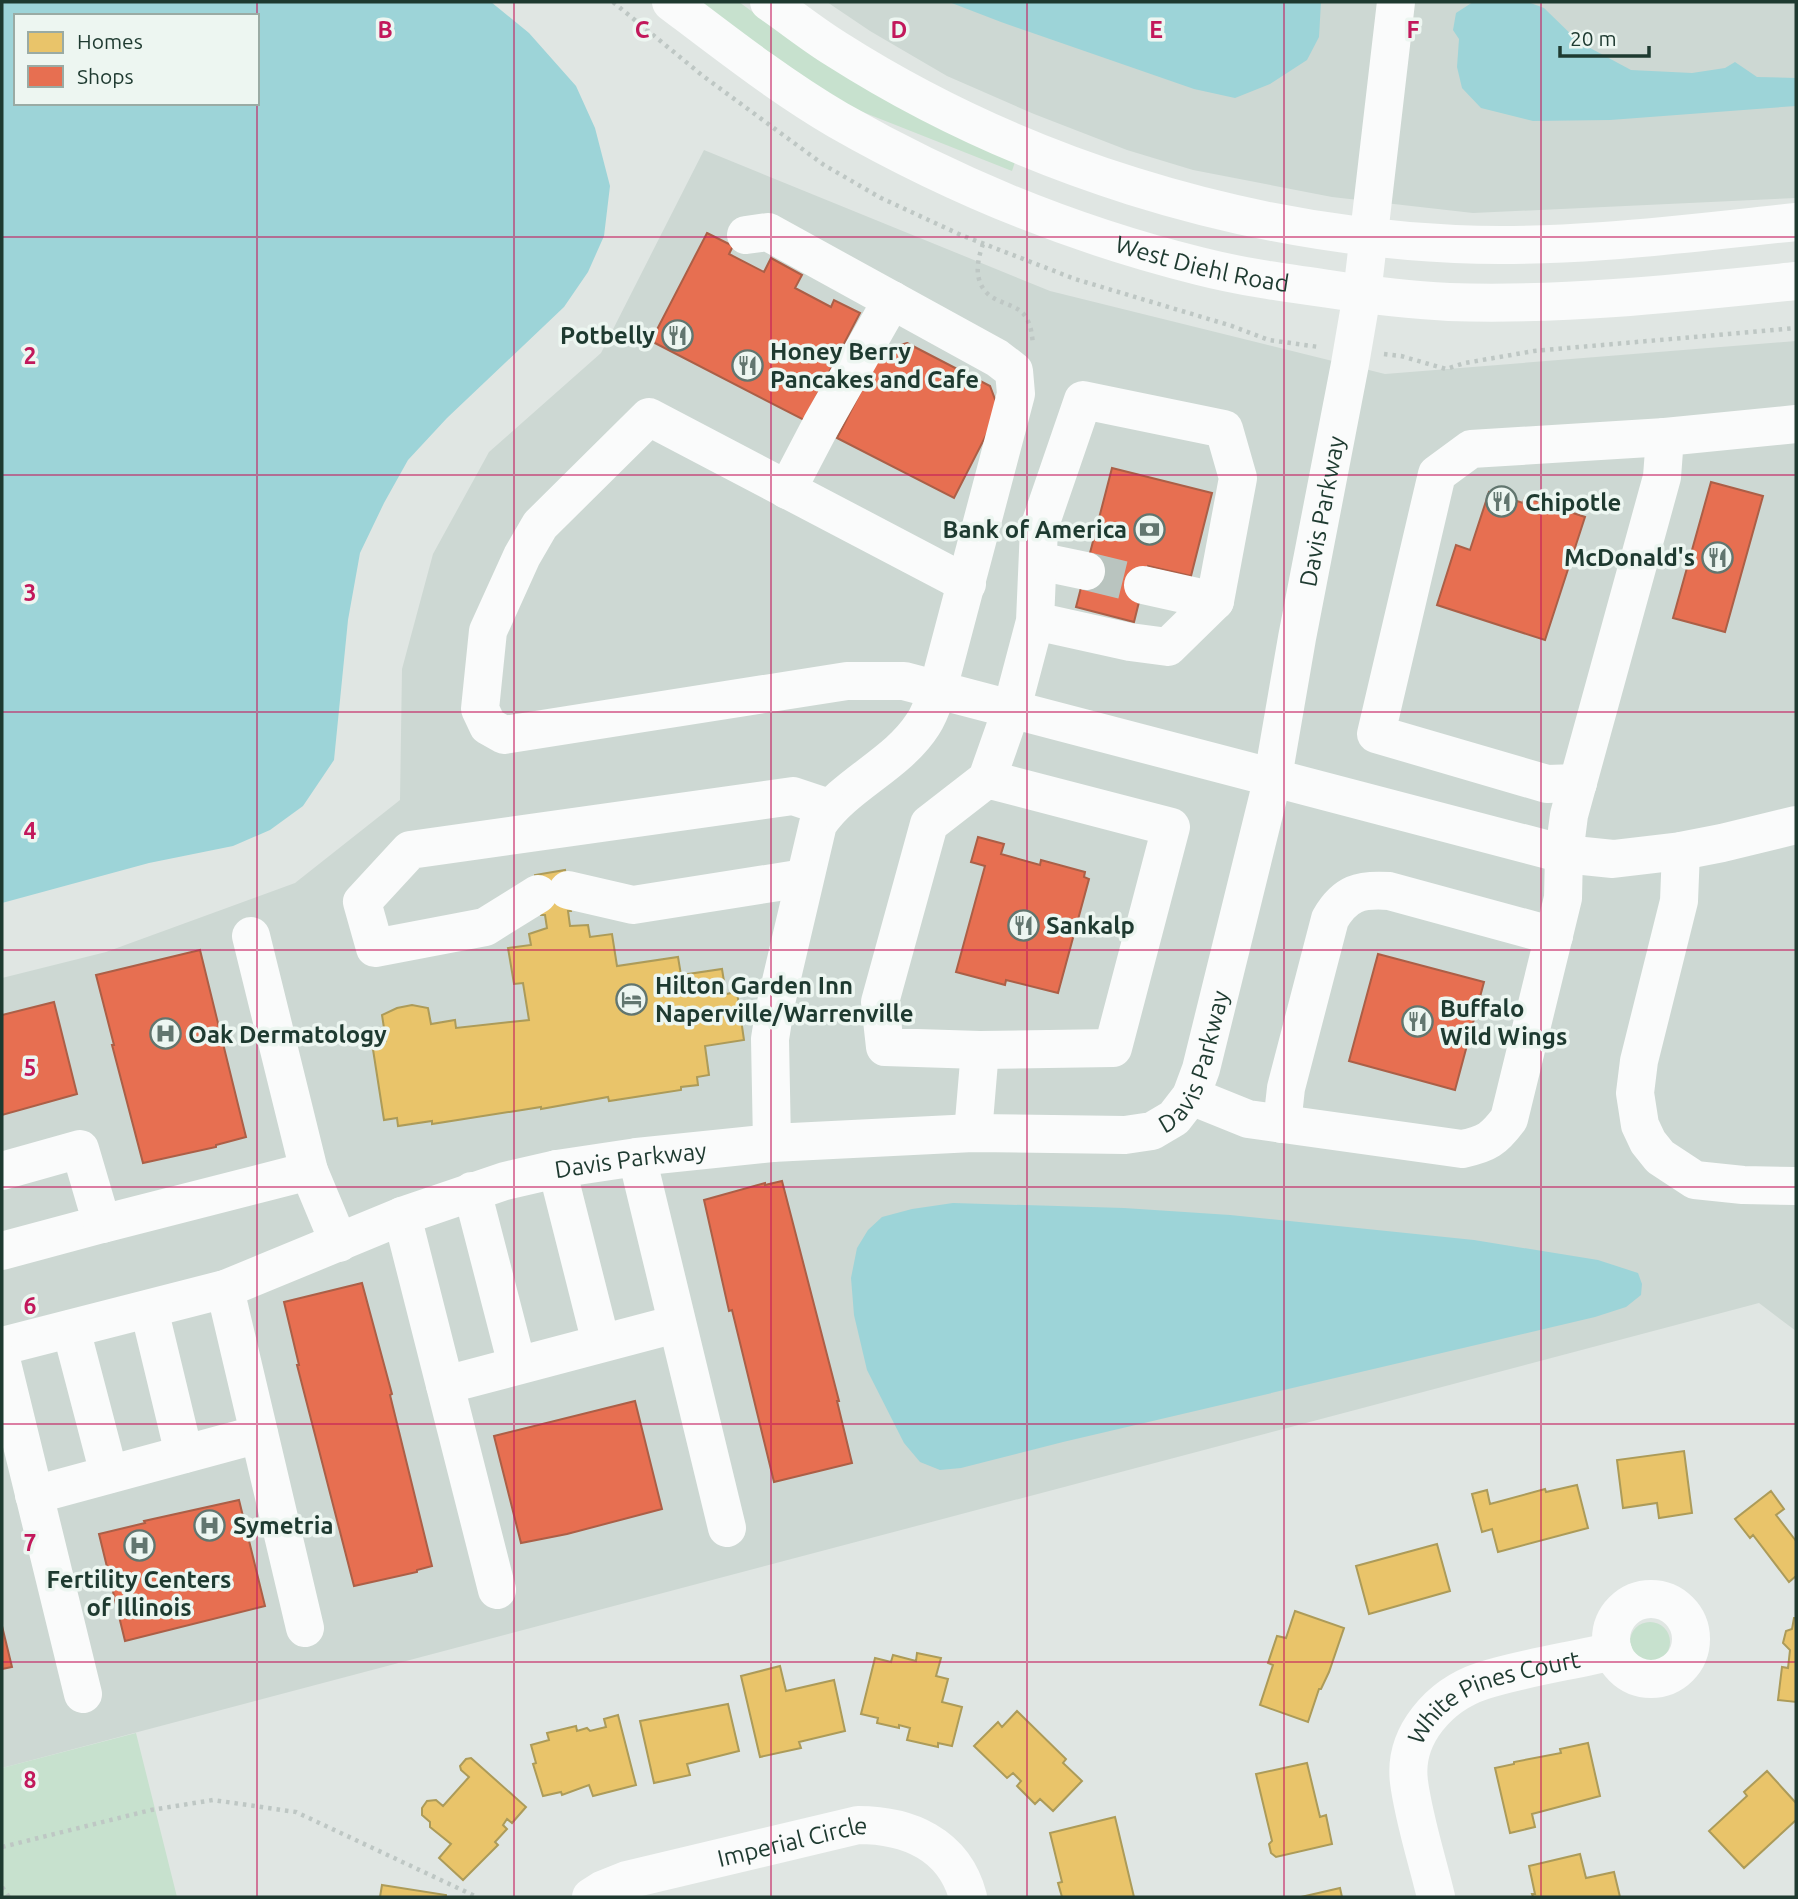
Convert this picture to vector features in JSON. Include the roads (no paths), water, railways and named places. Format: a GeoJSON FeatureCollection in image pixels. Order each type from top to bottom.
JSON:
{"type":"FeatureCollection","features":[{"type":"Feature","properties":{"kind":"street","name":"West Diehl Road"},"geometry":{"type":"LineString","coordinates":[[671,2],[790,89],[837,119],[928,168],[1028,211],[1134,248],[1200,267],[1259,279],[1362,294],[1448,302],[1540,301],[1690,293],[1796,281]]}},
{"type":"Feature","properties":{"kind":"street"},"geometry":{"type":"LineString","coordinates":[[769,2],[835,48],[906,89],[984,129],[1142,190],[1212,209],[1367,237],[1453,244],[1625,240],[1796,222]]}},
{"type":"Feature","properties":{"kind":"street","name":"Davis Parkway"},"geometry":{"type":"LineString","coordinates":[[2,1346],[225,1289],[402,1216],[472,1191],[557,1169],[637,1157],[772,1143],[974,1133],[1125,1135],[1152,1131],[1174,1118],[1191,1096],[1201,1069],[1273,777],[1362,294],[1396,2]]}},
{"type":"Feature","properties":{"kind":"street"},"geometry":{"type":"LineString","coordinates":[[746,235],[768,232],[998,358],[1014,372],[1016,394],[938,689],[924,724],[902,747],[829,808],[818,824],[775,1007],[771,1038],[772,1143]]}},
{"type":"Feature","properties":{"kind":"street"},"geometry":{"type":"LineString","coordinates":[[788,489],[892,300]]}},
{"type":"Feature","properties":{"kind":"street"},"geometry":{"type":"LineString","coordinates":[[986,779],[1171,827],[1113,1048],[980,1050],[885,1046],[880,1002],[929,824],[986,779],[1012,708],[1035,621],[1039,528],[1083,400],[1224,429],[1238,478],[1214,601],[1168,647],[1130,642],[1035,621]]}},
{"type":"Feature","properties":{"kind":"street"},"geometry":{"type":"LineString","coordinates":[[967,584],[649,416],[540,525],[522,556],[488,631],[480,709],[488,726],[504,735],[847,681],[904,681],[1564,854],[1613,859],[1681,851],[1722,844],[1796,825]]}},
{"type":"Feature","properties":{"kind":"street"},"geometry":{"type":"LineString","coordinates":[[1578,783],[1547,784],[1376,734],[1437,474],[1471,449],[1665,437],[1796,424]]}},
{"type":"Feature","properties":{"kind":"street"},"geometry":{"type":"LineString","coordinates":[[1191,1096],[1248,1119],[1462,1149],[1490,1140],[1509,1119],[1563,898],[1564,854],[1569,815],[1662,477],[1665,437]]}},
{"type":"Feature","properties":{"kind":"street"},"geometry":{"type":"LineString","coordinates":[[1038,561],[1086,572]]}},
{"type":"Feature","properties":{"kind":"street"},"geometry":{"type":"LineString","coordinates":[[1143,585],[1214,601]]}},
{"type":"Feature","properties":{"kind":"street"},"geometry":{"type":"LineString","coordinates":[[804,878],[634,905],[553,892],[485,927],[374,948],[362,902],[410,850],[793,796],[829,808]]}},
{"type":"Feature","properties":{"kind":"street"},"geometry":{"type":"LineString","coordinates":[[1681,851],[1679,901],[1639,1061],[1635,1093],[1640,1125],[1648,1142],[1660,1157],[1695,1180],[1743,1185],[1796,1186]]}},
{"type":"Feature","properties":{"kind":"street"},"geometry":{"type":"LineString","coordinates":[[1282,1124],[1286,1088],[1330,919],[1338,905],[1353,894],[1368,890],[1389,891],[1554,936]]}},
{"type":"Feature","properties":{"kind":"street"},"geometry":{"type":"LineString","coordinates":[[251,936],[309,1171],[339,1243]]}},
{"type":"Feature","properties":{"kind":"street"},"geometry":{"type":"LineString","coordinates":[[974,1133],[980,1050]]}},
{"type":"Feature","properties":{"kind":"street"},"geometry":{"type":"LineString","coordinates":[[2,1171],[80,1149],[102,1224]]}},
{"type":"Feature","properties":{"kind":"street"},"geometry":{"type":"LineString","coordinates":[[637,1157],[727,1528]]}},
{"type":"Feature","properties":{"kind":"street"},"geometry":{"type":"LineString","coordinates":[[557,1169],[601,1343]]}},
{"type":"Feature","properties":{"kind":"street"},"geometry":{"type":"LineString","coordinates":[[2,1251],[309,1171]]}},
{"type":"Feature","properties":{"kind":"street"},"geometry":{"type":"LineString","coordinates":[[472,1191],[517,1365]]}},
{"type":"Feature","properties":{"kind":"street"},"geometry":{"type":"LineString","coordinates":[[402,1216],[497,1590]]}},
{"type":"Feature","properties":{"kind":"street"},"geometry":{"type":"LineString","coordinates":[[225,1289],[305,1628]]}},
{"type":"Feature","properties":{"kind":"street"},"geometry":{"type":"LineString","coordinates":[[149,1309],[184,1454]]}},
{"type":"Feature","properties":{"kind":"street"},"geometry":{"type":"LineString","coordinates":[[444,1385],[676,1324]]}},
{"type":"Feature","properties":{"kind":"street"},"geometry":{"type":"LineString","coordinates":[[71,1329],[108,1474]]}},
{"type":"Feature","properties":{"kind":"street"},"geometry":{"type":"LineString","coordinates":[[2,1363],[83,1694]]}},
{"type":"Feature","properties":{"kind":"street"},"geometry":{"type":"LineString","coordinates":[[34,1494],[260,1434]]}},
{"type":"Feature","properties":{"kind":"street","name":"White Pines Court"},"geometry":{"type":"LineString","coordinates":[[1436,1897],[1409,1781],[1411,1748],[1420,1727],[1443,1702],[1481,1682],[1613,1651]]}},
{"type":"Feature","properties":{"kind":"street","name":"Imperial Circle"},"geometry":{"type":"LineString","coordinates":[[591,1897],[627,1880],[858,1825],[882,1825],[918,1836],[948,1859],[968,1897]]}},
{"type":"Feature","properties":{"kind":"water"},"geometry":{"type":"Polygon","coordinates":[[[2,2],[491,2],[529,33],[576,86],[595,128],[610,186],[604,236],[588,272],[564,307],[447,418],[408,460],[384,503],[360,553],[348,620],[334,760],[303,806],[270,830],[233,846],[149,863],[2,903],[2,2]]]}},
{"type":"Feature","properties":{"kind":"water"},"geometry":{"type":"Polygon","coordinates":[[[949,2],[1321,2],[1319,37],[1307,60],[1270,84],[1235,98],[1194,89],[949,2]]]}},
{"type":"Feature","properties":{"kind":"water"},"geometry":{"type":"Polygon","coordinates":[[[1473,2],[1528,2],[1544,8],[1579,42],[1631,70],[1692,73],[1725,68],[1735,62],[1757,77],[1796,78],[1796,106],[1610,120],[1533,121],[1481,108],[1462,88],[1457,67],[1459,39],[1453,30],[1456,13],[1473,2]]]}},
{"type":"Feature","properties":{"kind":"water"},"geometry":{"type":"Polygon","coordinates":[[[953,1203],[1124,1208],[1230,1215],[1474,1240],[1598,1260],[1638,1273],[1642,1284],[1641,1295],[1626,1307],[1595,1317],[961,1468],[940,1470],[920,1462],[904,1443],[867,1370],[854,1315],[851,1278],[857,1248],[868,1230],[882,1217],[953,1203]]]}},
{"type":"Feature","properties":{"kind":"tunnel"},"geometry":{"type":"LineString","coordinates":[[1086,571],[1143,585]]}},
{"type":"Feature","properties":{"kind":"place","name":"Potbelly"},"geometry":{"type":"Point","coordinates":[678,335]}},
{"type":"Feature","properties":{"kind":"place","name":"Honey Berry Pancakes and Cafe"},"geometry":{"type":"Point","coordinates":[747,365]}},
{"type":"Feature","properties":{"kind":"place","name":"Chipotle"},"geometry":{"type":"Point","coordinates":[1502,502]}},
{"type":"Feature","properties":{"kind":"place","name":"Bank of America"},"geometry":{"type":"Point","coordinates":[1150,529]}},
{"type":"Feature","properties":{"kind":"place","name":"McDonald's"},"geometry":{"type":"Point","coordinates":[1718,557]}},
{"type":"Feature","properties":{"kind":"place","name":"Sankalp"},"geometry":{"type":"Point","coordinates":[1023,925]}},
{"type":"Feature","properties":{"kind":"place","name":"Hilton Garden Inn Naperville/Warrenville"},"geometry":{"type":"Point","coordinates":[632,999]}},
{"type":"Feature","properties":{"kind":"place","name":"Buffalo Wild Wings"},"geometry":{"type":"Point","coordinates":[1417,1022]}},
{"type":"Feature","properties":{"kind":"place","name":"Oak Dermatology"},"geometry":{"type":"Point","coordinates":[165,1034]}},
{"type":"Feature","properties":{"kind":"place","name":"Symetria"},"geometry":{"type":"Point","coordinates":[210,1525]}},
{"type":"Feature","properties":{"kind":"place","name":"Fertility Centers of Illinois"},"geometry":{"type":"Point","coordinates":[139,1545]}}]}
